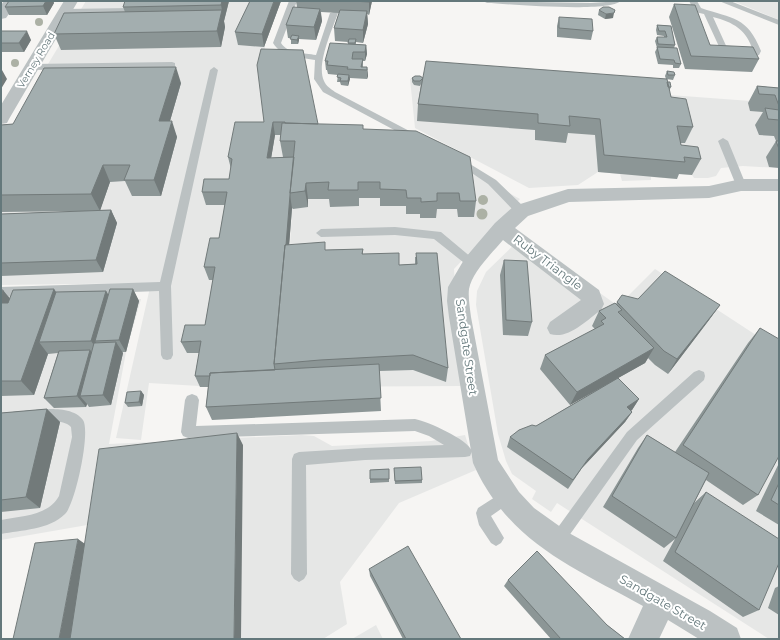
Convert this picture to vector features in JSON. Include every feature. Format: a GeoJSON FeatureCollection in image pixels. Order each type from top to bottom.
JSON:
{"type":"FeatureCollection","features":[{"type":"Feature","properties":{"kind":"street","name":"Verney Road"},"geometry":{"type":"LineString","coordinates":[[1,119],[68,6]]}},
{"type":"Feature","properties":{"kind":"street","name":"Sandgate Street"},"geometry":{"type":"LineString","coordinates":[[722,638],[662,600],[556,542],[520,513],[494,481],[486,463],[473,451],[458,301],[459,287],[472,263],[502,228],[521,211],[568,196],[709,192],[741,186],[779,186]]}},
{"type":"Feature","properties":{"kind":"street","name":"Ruby Triangle"},"geometry":{"type":"LineString","coordinates":[[502,228],[591,296],[593,304],[558,328]]}},
{"type":"Feature","properties":{"kind":"street"},"geometry":{"type":"LineString","coordinates":[[643,639],[662,600]]}},
{"type":"Feature","properties":{"kind":"lane"},"geometry":{"type":"LineString","coordinates":[[293,1],[277,43],[281,49],[287,53],[319,58]]}},
{"type":"Feature","properties":{"kind":"lane"},"geometry":{"type":"LineString","coordinates":[[487,1],[591,5],[617,1]]}},
{"type":"Feature","properties":{"kind":"lane"},"geometry":{"type":"LineString","coordinates":[[693,1],[698,10],[726,18],[746,29],[754,42],[757,51],[756,53],[751,55],[730,54],[724,51],[710,15],[707,13]]}},
{"type":"Feature","properties":{"kind":"lane"},"geometry":{"type":"LineString","coordinates":[[723,1],[779,23]]}},
{"type":"Feature","properties":{"kind":"lane"},"geometry":{"type":"LineString","coordinates":[[68,6],[130,10]]}},
{"type":"Feature","properties":{"kind":"lane"},"geometry":{"type":"LineString","coordinates":[[334,13],[319,58],[317,74],[318,81],[322,88],[420,140]]}},
{"type":"Feature","properties":{"kind":"lane"},"geometry":{"type":"LineString","coordinates":[[32,67],[172,65]]}},
{"type":"Feature","properties":{"kind":"lane"},"geometry":{"type":"LineString","coordinates":[[168,355],[165,286],[214,70]]}},
{"type":"Feature","properties":{"kind":"lane"},"geometry":{"type":"LineString","coordinates":[[723,141],[741,186]]}},
{"type":"Feature","properties":{"kind":"lane"},"geometry":{"type":"LineString","coordinates":[[446,153],[483,175],[521,211]]}},
{"type":"Feature","properties":{"kind":"lane"},"geometry":{"type":"LineString","coordinates":[[321,233],[395,231],[437,236],[472,263]]}},
{"type":"Feature","properties":{"kind":"lane"},"geometry":{"type":"LineString","coordinates":[[1,292],[165,286]]}},
{"type":"Feature","properties":{"kind":"lane"},"geometry":{"type":"LineString","coordinates":[[556,542],[632,436],[699,376]]}},
{"type":"Feature","properties":{"kind":"lane"},"geometry":{"type":"LineString","coordinates":[[192,400],[188,432],[414,425],[427,427],[473,451]]}},
{"type":"Feature","properties":{"kind":"lane"},"geometry":{"type":"LineString","coordinates":[[1,527],[46,518],[60,509],[66,498],[79,437],[78,424],[72,418],[60,415],[26,416]]}},
{"type":"Feature","properties":{"kind":"lane"},"geometry":{"type":"LineString","coordinates":[[299,574],[300,459],[365,454],[473,451]]}},
{"type":"Feature","properties":{"kind":"lane"},"geometry":{"type":"LineString","coordinates":[[496,538],[484,520],[483,513],[506,497]]}},
{"type":"Feature","properties":{"kind":"shaded area"},"geometry":{"type":"Polygon","coordinates":[[[86,1],[281,1],[265,44],[264,62],[315,115],[279,139],[290,175],[216,387],[149,383],[141,440],[116,438],[151,283],[1,285],[1,149],[42,74],[86,1]]]}},
{"type":"Feature","properties":{"kind":"shaded area"},"geometry":{"type":"Polygon","coordinates":[[[733,1],[779,1],[779,20],[772,17],[733,1]]]}},
{"type":"Feature","properties":{"kind":"shaded area"},"geometry":{"type":"Polygon","coordinates":[[[415,76],[779,103],[779,168],[743,166],[721,168],[716,176],[708,178],[694,178],[692,175],[676,174],[677,179],[651,177],[651,180],[622,181],[620,174],[598,172],[578,185],[529,188],[415,128],[410,79],[415,76]]]}},
{"type":"Feature","properties":{"kind":"shaded area"},"geometry":{"type":"Polygon","coordinates":[[[395,132],[520,199],[454,269],[461,386],[282,387],[294,174],[395,132]]]}},
{"type":"Feature","properties":{"kind":"shaded area"},"geometry":{"type":"Polygon","coordinates":[[[522,237],[618,306],[655,269],[779,350],[779,639],[769,639],[557,503],[551,512],[532,499],[536,491],[512,474],[506,461],[498,434],[476,305],[477,291],[486,272],[522,237]]]}},
{"type":"Feature","properties":{"kind":"shaded area"},"geometry":{"type":"Polygon","coordinates":[[[141,299],[126,352],[109,444],[301,435],[314,436],[332,446],[431,441],[465,435],[476,470],[399,503],[340,582],[347,624],[323,639],[74,639],[93,524],[1,540],[1,303],[141,299]]]}},
{"type":"Feature","properties":{"kind":"shaded area"},"geometry":{"type":"Polygon","coordinates":[[[376,625],[383,639],[352,639],[376,625]]]}},
{"type":"Feature","properties":{"kind":"building"},"geometry":{"type":"Polygon","coordinates":[[[9,1],[46,1],[43,6],[5,7],[9,1]]]}},
{"type":"Feature","properties":{"kind":"building"},"geometry":{"type":"Polygon","coordinates":[[[125,1],[222,1],[221,5],[123,7],[125,1]]]}},
{"type":"Feature","properties":{"kind":"building"},"geometry":{"type":"Polygon","coordinates":[[[250,1],[274,1],[262,34],[235,32],[250,1]]]}},
{"type":"Feature","properties":{"kind":"building"},"geometry":{"type":"Polygon","coordinates":[[[674,4],[695,5],[710,45],[753,47],[759,59],[691,56],[674,4]]]}},
{"type":"Feature","properties":{"kind":"building"},"geometry":{"type":"Polygon","coordinates":[[[293,7],[320,9],[314,27],[286,25],[293,7]]]}},
{"type":"Feature","properties":{"kind":"building"},"geometry":{"type":"Polygon","coordinates":[[[603,7],[609,7],[615,10],[614,13],[606,14],[599,10],[603,7]]]}},
{"type":"Feature","properties":{"kind":"building"},"geometry":{"type":"Polygon","coordinates":[[[222,10],[217,31],[54,34],[64,13],[222,10]]]}},
{"type":"Feature","properties":{"kind":"building"},"geometry":{"type":"Polygon","coordinates":[[[340,10],[367,11],[363,30],[334,28],[340,10]]]}},
{"type":"Feature","properties":{"kind":"building"},"geometry":{"type":"Polygon","coordinates":[[[559,17],[592,19],[593,31],[559,28],[559,17]]]}},
{"type":"Feature","properties":{"kind":"building"},"geometry":{"type":"Polygon","coordinates":[[[657,25],[671,26],[675,45],[658,44],[657,37],[667,37],[665,31],[659,31],[657,25]]]}},
{"type":"Feature","properties":{"kind":"building"},"geometry":{"type":"Polygon","coordinates":[[[1,31],[27,31],[19,43],[1,43],[1,31]]]}},
{"type":"Feature","properties":{"kind":"building"},"geometry":{"type":"Polygon","coordinates":[[[292,35],[299,36],[297,40],[290,39],[292,35]]]}},
{"type":"Feature","properties":{"kind":"building"},"geometry":{"type":"Polygon","coordinates":[[[349,39],[356,39],[355,43],[348,43],[349,39]]]}},
{"type":"Feature","properties":{"kind":"building"},"geometry":{"type":"Polygon","coordinates":[[[330,43],[366,45],[365,52],[353,52],[352,59],[363,59],[361,67],[367,67],[367,70],[347,69],[348,67],[327,65],[328,61],[325,61],[330,43]]]}},
{"type":"Feature","properties":{"kind":"building"},"geometry":{"type":"Polygon","coordinates":[[[657,47],[677,48],[681,64],[675,63],[674,60],[660,59],[657,47]]]}},
{"type":"Feature","properties":{"kind":"building"},"geometry":{"type":"Polygon","coordinates":[[[261,49],[303,50],[318,124],[273,122],[267,158],[294,157],[274,364],[275,370],[210,373],[210,376],[195,376],[201,341],[181,342],[185,325],[205,325],[215,267],[204,267],[210,238],[219,238],[227,192],[202,192],[204,179],[229,179],[232,159],[228,157],[235,122],[264,122],[257,65],[261,49]]]}},
{"type":"Feature","properties":{"kind":"building"},"geometry":{"type":"Polygon","coordinates":[[[426,61],[667,79],[671,97],[686,99],[693,127],[677,126],[681,145],[698,147],[701,159],[684,157],[685,162],[604,155],[600,119],[569,116],[570,126],[538,123],[538,114],[418,104],[426,61]]]}},
{"type":"Feature","properties":{"kind":"building"},"geometry":{"type":"Polygon","coordinates":[[[176,67],[159,121],[172,121],[154,180],[124,180],[130,165],[103,165],[91,194],[1,195],[1,125],[13,124],[44,68],[176,67]]]}},
{"type":"Feature","properties":{"kind":"building"},"geometry":{"type":"Polygon","coordinates":[[[667,71],[674,72],[675,75],[668,75],[667,71]]]}},
{"type":"Feature","properties":{"kind":"building"},"geometry":{"type":"Polygon","coordinates":[[[338,74],[349,75],[348,81],[340,81],[341,78],[337,77],[338,74]]]}},
{"type":"Feature","properties":{"kind":"building"},"geometry":{"type":"Polygon","coordinates":[[[415,76],[420,76],[423,78],[420,81],[414,81],[412,78],[415,76]]]}},
{"type":"Feature","properties":{"kind":"building"},"geometry":{"type":"Polygon","coordinates":[[[667,82],[670,82],[671,87],[668,87],[667,82]]]}},
{"type":"Feature","properties":{"kind":"building"},"geometry":{"type":"Polygon","coordinates":[[[757,86],[779,88],[779,106],[775,95],[759,94],[757,86]]]}},
{"type":"Feature","properties":{"kind":"building"},"geometry":{"type":"Polygon","coordinates":[[[765,108],[779,110],[779,120],[768,119],[765,108]]]}},
{"type":"Feature","properties":{"kind":"building"},"geometry":{"type":"Polygon","coordinates":[[[282,123],[363,125],[363,129],[416,131],[470,157],[476,201],[460,201],[459,193],[437,193],[437,201],[421,202],[421,198],[407,198],[406,190],[380,189],[380,182],[358,182],[358,190],[328,190],[329,182],[306,183],[305,191],[290,193],[295,141],[280,141],[282,123]]]}},
{"type":"Feature","properties":{"kind":"building"},"geometry":{"type":"Polygon","coordinates":[[[776,141],[779,141],[779,149],[776,141]]]}},
{"type":"Feature","properties":{"kind":"building"},"geometry":{"type":"Polygon","coordinates":[[[111,210],[96,260],[1,263],[1,214],[111,210]]]}},
{"type":"Feature","properties":{"kind":"building"},"geometry":{"type":"Polygon","coordinates":[[[325,242],[325,250],[363,249],[362,254],[399,253],[399,265],[417,264],[416,253],[437,253],[448,368],[413,355],[274,364],[285,245],[325,242]]]}},
{"type":"Feature","properties":{"kind":"building"},"geometry":{"type":"Polygon","coordinates":[[[504,260],[527,261],[532,322],[506,320],[504,260]]]}},
{"type":"Feature","properties":{"kind":"building"},"geometry":{"type":"Polygon","coordinates":[[[665,271],[720,305],[677,359],[664,351],[617,302],[622,295],[638,299],[665,271]]]}},
{"type":"Feature","properties":{"kind":"building"},"geometry":{"type":"Polygon","coordinates":[[[54,289],[21,381],[1,381],[1,303],[8,303],[13,290],[54,289]]]}},
{"type":"Feature","properties":{"kind":"building"},"geometry":{"type":"Polygon","coordinates":[[[110,289],[133,289],[119,340],[95,341],[110,289]]]}},
{"type":"Feature","properties":{"kind":"building"},"geometry":{"type":"Polygon","coordinates":[[[106,291],[91,341],[39,342],[56,292],[106,291]]]}},
{"type":"Feature","properties":{"kind":"building"},"geometry":{"type":"Polygon","coordinates":[[[615,303],[622,310],[618,312],[654,348],[577,392],[545,355],[604,324],[601,321],[606,318],[599,311],[615,303]]]}},
{"type":"Feature","properties":{"kind":"building"},"geometry":{"type":"Polygon","coordinates":[[[760,328],[779,339],[779,456],[758,495],[683,445],[760,328]]]}},
{"type":"Feature","properties":{"kind":"building"},"geometry":{"type":"Polygon","coordinates":[[[116,342],[103,395],[80,396],[94,343],[116,342]]]}},
{"type":"Feature","properties":{"kind":"building"},"geometry":{"type":"Polygon","coordinates":[[[90,350],[77,396],[44,398],[59,351],[90,350]]]}},
{"type":"Feature","properties":{"kind":"building"},"geometry":{"type":"Polygon","coordinates":[[[379,364],[381,398],[206,407],[210,373],[379,364]]]}},
{"type":"Feature","properties":{"kind":"building"},"geometry":{"type":"Polygon","coordinates":[[[618,378],[639,399],[627,407],[632,412],[588,459],[573,480],[510,437],[519,430],[532,425],[536,426],[618,378]]]}},
{"type":"Feature","properties":{"kind":"building"},"geometry":{"type":"Polygon","coordinates":[[[141,391],[139,402],[125,403],[127,392],[141,391]]]}},
{"type":"Feature","properties":{"kind":"building"},"geometry":{"type":"Polygon","coordinates":[[[47,409],[26,497],[1,500],[1,413],[47,409]]]}},
{"type":"Feature","properties":{"kind":"building"},"geometry":{"type":"Polygon","coordinates":[[[237,433],[234,639],[70,639],[99,449],[237,433]]]}},
{"type":"Feature","properties":{"kind":"building"},"geometry":{"type":"Polygon","coordinates":[[[647,435],[709,473],[676,538],[612,496],[647,435]]]}},
{"type":"Feature","properties":{"kind":"building"},"geometry":{"type":"Polygon","coordinates":[[[421,467],[422,480],[395,481],[394,468],[421,467]]]}},
{"type":"Feature","properties":{"kind":"building"},"geometry":{"type":"Polygon","coordinates":[[[389,469],[389,479],[370,479],[370,470],[389,469]]]}},
{"type":"Feature","properties":{"kind":"building"},"geometry":{"type":"Polygon","coordinates":[[[779,483],[779,505],[771,500],[779,483]]]}},
{"type":"Feature","properties":{"kind":"building"},"geometry":{"type":"Polygon","coordinates":[[[706,492],[779,539],[779,563],[759,610],[675,552],[706,492]]]}},
{"type":"Feature","properties":{"kind":"building"},"geometry":{"type":"Polygon","coordinates":[[[78,539],[59,639],[13,639],[35,543],[78,539]]]}},
{"type":"Feature","properties":{"kind":"building"},"geometry":{"type":"Polygon","coordinates":[[[408,546],[461,639],[406,639],[369,569],[408,546]]]}},
{"type":"Feature","properties":{"kind":"building"},"geometry":{"type":"Polygon","coordinates":[[[537,551],[607,625],[625,639],[561,639],[508,580],[537,551]]]}}]}
